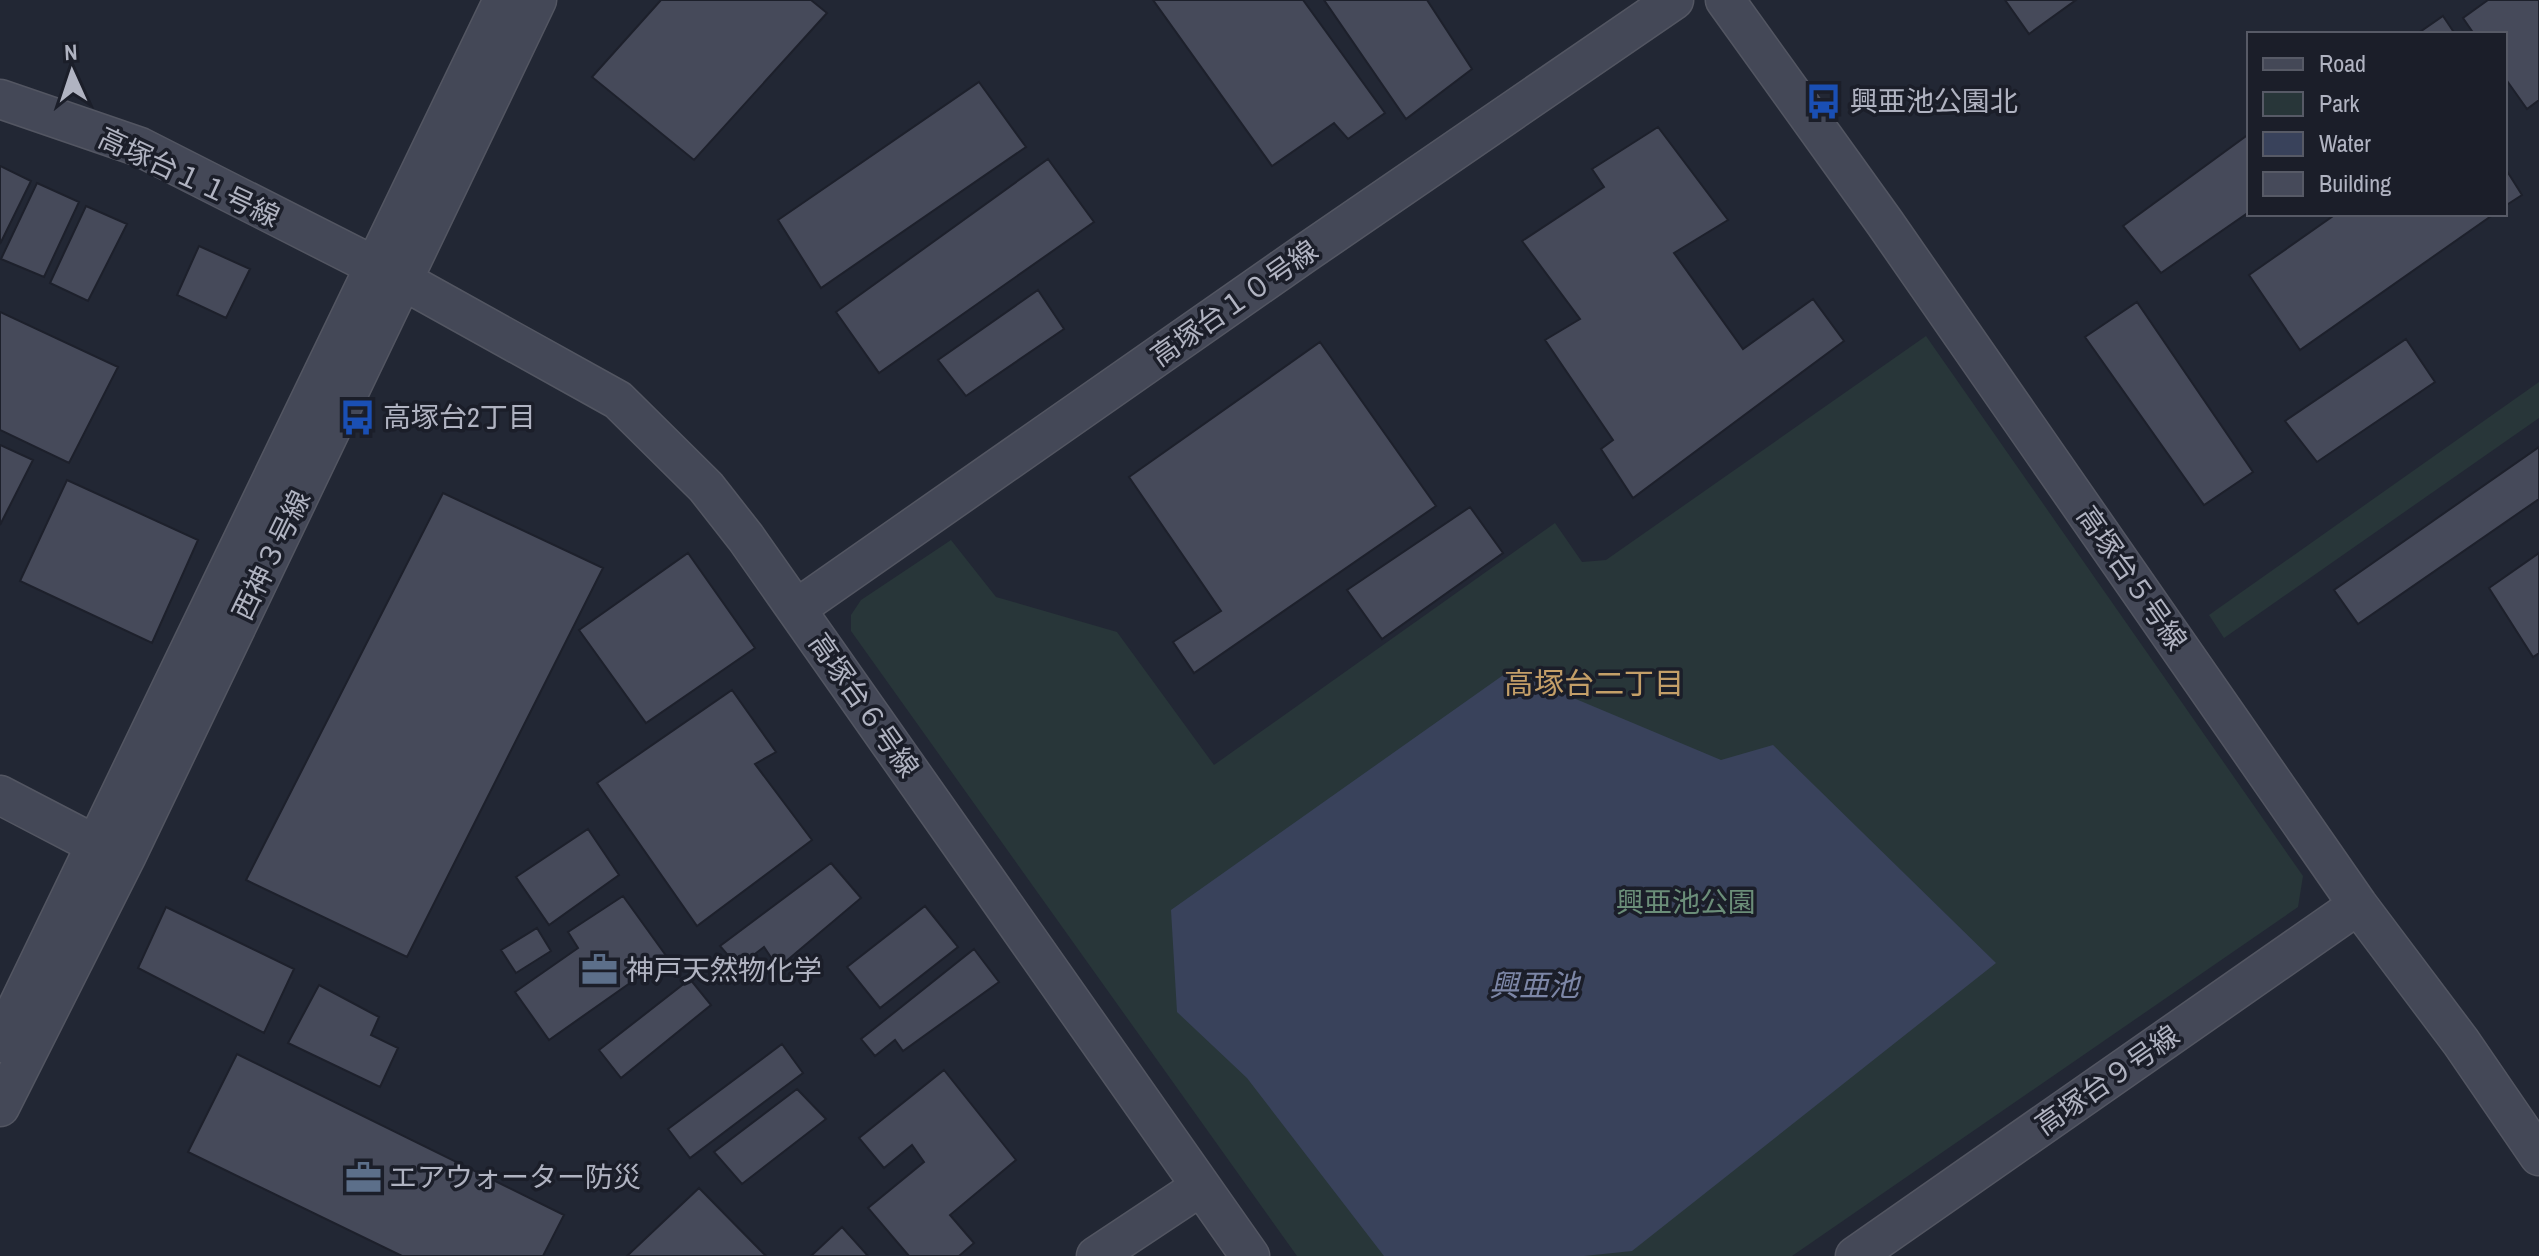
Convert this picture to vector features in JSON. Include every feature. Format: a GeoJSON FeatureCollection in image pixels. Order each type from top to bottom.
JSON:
{"type":"FeatureCollection","features":[{"type":"Feature","properties":{"kind":"street","name":"西神３号線"},"geometry":{"type":"LineString","coordinates":[[388,274],[503,0]]}},
{"type":"Feature","properties":{"kind":"street","name":"西神３号線"},"geometry":{"type":"LineString","coordinates":[[0,1107],[111,850],[388,274],[537,0]]}},
{"type":"Feature","properties":{"kind":"street","name":"高塚台１０号線"},"geometry":{"type":"LineString","coordinates":[[796,609],[1674,0]]}},
{"type":"Feature","properties":{"kind":"street","name":"高塚台５号線"},"geometry":{"type":"LineString","coordinates":[[1725,0],[1885,223],[2358,905],[2461,1042],[2539,1156]]}},
{"type":"Feature","properties":{"kind":"street","name":"高塚台１１号線"},"geometry":{"type":"LineString","coordinates":[[0,99],[140,147],[388,274]]}},
{"type":"Feature","properties":{"kind":"street","name":"高塚台６号線"},"geometry":{"type":"LineString","coordinates":[[388,274],[618,400],[706,487],[796,609],[1250,1256]]}},
{"type":"Feature","properties":{"kind":"street"},"geometry":{"type":"LineString","coordinates":[[0,795],[111,850]]}},
{"type":"Feature","properties":{"kind":"street","name":"西神３号線"},"geometry":{"type":"LineString","coordinates":[[0,1043],[111,850]]}},
{"type":"Feature","properties":{"kind":"street","name":"高塚台９号線"},"geometry":{"type":"LineString","coordinates":[[1855,1256],[2358,905]]}},
{"type":"Feature","properties":{"kind":"street"},"geometry":{"type":"LineString","coordinates":[[1096,1256],[1200,1187]]}},
{"type":"Feature","properties":{"kind":"green space","name":"興亜池公園"},"geometry":{"type":"Polygon","coordinates":[[[1926,336],[2303,876],[2298,907],[1792,1256],[1297,1256],[851,631],[851,615],[861,600],[951,540],[996,597],[1117,632],[1214,765],[1555,523],[1582,562],[1606,560],[1926,336]]]}},
{"type":"Feature","properties":{"kind":"green space"},"geometry":{"type":"Polygon","coordinates":[[[2539,382],[2539,418],[2224,638],[2209,615],[2539,382]]]}},
{"type":"Feature","properties":{"kind":"water","name":"興亜池"},"geometry":{"type":"Polygon","coordinates":[[[1509,671],[1721,760],[1773,745],[1996,963],[1632,1251],[1584,1256],[1384,1256],[1247,1078],[1177,1012],[1171,910],[1509,671]]]}},
{"type":"Feature","properties":{"kind":"building"},"geometry":{"type":"Polygon","coordinates":[[[661,0],[811,0],[827,13],[694,160],[592,77],[661,0]]]}},
{"type":"Feature","properties":{"kind":"building"},"geometry":{"type":"Polygon","coordinates":[[[1153,0],[1303,0],[1385,113],[1348,139],[1334,123],[1272,166],[1153,0]]]}},
{"type":"Feature","properties":{"kind":"building"},"geometry":{"type":"Polygon","coordinates":[[[1324,0],[1427,0],[1472,69],[1406,119],[1324,0]]]}},
{"type":"Feature","properties":{"kind":"building"},"geometry":{"type":"Polygon","coordinates":[[[2005,0],[2076,0],[2029,34],[2005,0]]]}},
{"type":"Feature","properties":{"kind":"building"},"geometry":{"type":"Polygon","coordinates":[[[2488,0],[2539,0],[2539,100],[2527,109],[2507,81],[2507,32],[2473,32],[2463,18],[2488,0]]]}},
{"type":"Feature","properties":{"kind":"building"},"geometry":{"type":"Polygon","coordinates":[[[2443,16],[2454,32],[2420,32],[2443,16]]]}},
{"type":"Feature","properties":{"kind":"building"},"geometry":{"type":"Polygon","coordinates":[[[979,82],[1026,147],[821,288],[778,220],[979,82]]]}},
{"type":"Feature","properties":{"kind":"building"},"geometry":{"type":"Polygon","coordinates":[[[1658,127],[1728,220],[1674,253],[1743,349],[1813,299],[1844,341],[1633,498],[1601,449],[1613,440],[1545,340],[1580,319],[1522,241],[1604,187],[1592,169],[1658,127]]]}},
{"type":"Feature","properties":{"kind":"building"},"geometry":{"type":"Polygon","coordinates":[[[2247,135],[2247,213],[2161,273],[2123,226],[2247,135]]]}},
{"type":"Feature","properties":{"kind":"building"},"geometry":{"type":"Polygon","coordinates":[[[1048,159],[1094,222],[879,373],[836,312],[1048,159]]]}},
{"type":"Feature","properties":{"kind":"building"},"geometry":{"type":"Polygon","coordinates":[[[0,166],[31,181],[0,244],[0,166]]]}},
{"type":"Feature","properties":{"kind":"building"},"geometry":{"type":"Polygon","coordinates":[[[2507,171],[2522,195],[2507,205],[2507,171]]]}},
{"type":"Feature","properties":{"kind":"building"},"geometry":{"type":"Polygon","coordinates":[[[37,183],[79,202],[44,277],[1,259],[37,183]]]}},
{"type":"Feature","properties":{"kind":"building"},"geometry":{"type":"Polygon","coordinates":[[[86,206],[127,224],[88,301],[50,283],[86,206]]]}},
{"type":"Feature","properties":{"kind":"building"},"geometry":{"type":"Polygon","coordinates":[[[2333,216],[2491,216],[2300,350],[2249,275],[2333,216]]]}},
{"type":"Feature","properties":{"kind":"building"},"geometry":{"type":"Polygon","coordinates":[[[199,246],[250,269],[226,318],[177,295],[199,246]]]}},
{"type":"Feature","properties":{"kind":"building"},"geometry":{"type":"Polygon","coordinates":[[[1038,290],[1064,329],[966,396],[938,360],[1038,290]]]}},
{"type":"Feature","properties":{"kind":"building"},"geometry":{"type":"Polygon","coordinates":[[[2137,302],[2253,472],[2204,505],[2085,337],[2137,302]]]}},
{"type":"Feature","properties":{"kind":"building"},"geometry":{"type":"Polygon","coordinates":[[[0,312],[118,367],[69,463],[0,430],[0,312]]]}},
{"type":"Feature","properties":{"kind":"building"},"geometry":{"type":"Polygon","coordinates":[[[2406,339],[2435,382],[2317,462],[2285,421],[2406,339]]]}},
{"type":"Feature","properties":{"kind":"building"},"geometry":{"type":"Polygon","coordinates":[[[1320,342],[1436,506],[1194,673],[1173,642],[1221,611],[1129,477],[1320,342]]]}},
{"type":"Feature","properties":{"kind":"building"},"geometry":{"type":"Polygon","coordinates":[[[0,445],[33,460],[0,525],[0,445]]]}},
{"type":"Feature","properties":{"kind":"building"},"geometry":{"type":"Polygon","coordinates":[[[2539,447],[2539,499],[2358,624],[2334,590],[2539,447]]]}},
{"type":"Feature","properties":{"kind":"building"},"geometry":{"type":"Polygon","coordinates":[[[67,480],[198,540],[152,643],[20,581],[67,480]]]}},
{"type":"Feature","properties":{"kind":"building"},"geometry":{"type":"Polygon","coordinates":[[[443,493],[603,568],[407,957],[246,880],[443,493]]]}},
{"type":"Feature","properties":{"kind":"building"},"geometry":{"type":"Polygon","coordinates":[[[1470,507],[1503,553],[1382,639],[1347,590],[1470,507]]]}},
{"type":"Feature","properties":{"kind":"building"},"geometry":{"type":"Polygon","coordinates":[[[688,553],[755,648],[646,723],[579,630],[688,553]]]}},
{"type":"Feature","properties":{"kind":"building"},"geometry":{"type":"Polygon","coordinates":[[[2539,553],[2539,653],[2533,657],[2489,588],[2539,553]]]}},
{"type":"Feature","properties":{"kind":"building"},"geometry":{"type":"Polygon","coordinates":[[[732,690],[776,752],[755,764],[812,840],[697,926],[597,783],[732,690]]]}},
{"type":"Feature","properties":{"kind":"building"},"geometry":{"type":"Polygon","coordinates":[[[588,829],[619,875],[549,925],[516,877],[588,829]]]}},
{"type":"Feature","properties":{"kind":"building"},"geometry":{"type":"Polygon","coordinates":[[[831,863],[861,898],[778,968],[764,947],[738,967],[720,946],[831,863]]]}},
{"type":"Feature","properties":{"kind":"building"},"geometry":{"type":"Polygon","coordinates":[[[623,896],[667,957],[549,1040],[515,992],[578,948],[568,932],[623,896]]]}},
{"type":"Feature","properties":{"kind":"building"},"geometry":{"type":"Polygon","coordinates":[[[925,906],[958,947],[880,1008],[847,967],[925,906]]]}},
{"type":"Feature","properties":{"kind":"building"},"geometry":{"type":"Polygon","coordinates":[[[166,907],[294,969],[264,1033],[138,968],[166,907]]]}},
{"type":"Feature","properties":{"kind":"building"},"geometry":{"type":"Polygon","coordinates":[[[537,928],[551,951],[516,973],[501,950],[537,928]]]}},
{"type":"Feature","properties":{"kind":"building"},"geometry":{"type":"Polygon","coordinates":[[[974,949],[999,982],[903,1051],[895,1040],[875,1056],[861,1039],[974,949]]]}},
{"type":"Feature","properties":{"kind":"building"},"geometry":{"type":"Polygon","coordinates":[[[690,979],[711,1005],[621,1078],[599,1050],[690,979]]]}},
{"type":"Feature","properties":{"kind":"building"},"geometry":{"type":"Polygon","coordinates":[[[319,985],[379,1017],[371,1035],[398,1048],[380,1087],[288,1043],[319,985]]]}},
{"type":"Feature","properties":{"kind":"building"},"geometry":{"type":"Polygon","coordinates":[[[782,1044],[803,1073],[690,1158],[668,1129],[782,1044]]]}},
{"type":"Feature","properties":{"kind":"building"},"geometry":{"type":"Polygon","coordinates":[[[237,1054],[564,1215],[543,1256],[402,1256],[188,1152],[237,1054]]]}},
{"type":"Feature","properties":{"kind":"building"},"geometry":{"type":"Polygon","coordinates":[[[944,1070],[1016,1160],[950,1215],[974,1243],[959,1256],[909,1256],[868,1208],[924,1162],[912,1145],[884,1168],[859,1138],[944,1070]]]}},
{"type":"Feature","properties":{"kind":"building"},"geometry":{"type":"Polygon","coordinates":[[[797,1089],[826,1119],[742,1184],[714,1152],[797,1089]]]}},
{"type":"Feature","properties":{"kind":"building"},"geometry":{"type":"Polygon","coordinates":[[[699,1188],[766,1256],[627,1256],[699,1188]]]}},
{"type":"Feature","properties":{"kind":"building"},"geometry":{"type":"Polygon","coordinates":[[[842,1227],[868,1256],[811,1256],[842,1227]]]}},
{"type":"Feature","properties":{"kind":"place","name":"興亜池公園北"},"geometry":{"type":"Point","coordinates":[1824,101]}},
{"type":"Feature","properties":{"kind":"place","name":"高塚台2丁目"},"geometry":{"type":"Point","coordinates":[357,417]}},
{"type":"Feature","properties":{"kind":"place","name":"神戸天然物化学"},"geometry":{"type":"Point","coordinates":[600,970]}},
{"type":"Feature","properties":{"kind":"place","name":"エアウォーター防災"},"geometry":{"type":"Point","coordinates":[363,1177]}},
{"type":"Feature","properties":{"kind":"district","name":"高塚台二丁目"},"geometry":{"type":"Point","coordinates":[1594,683]}}]}
